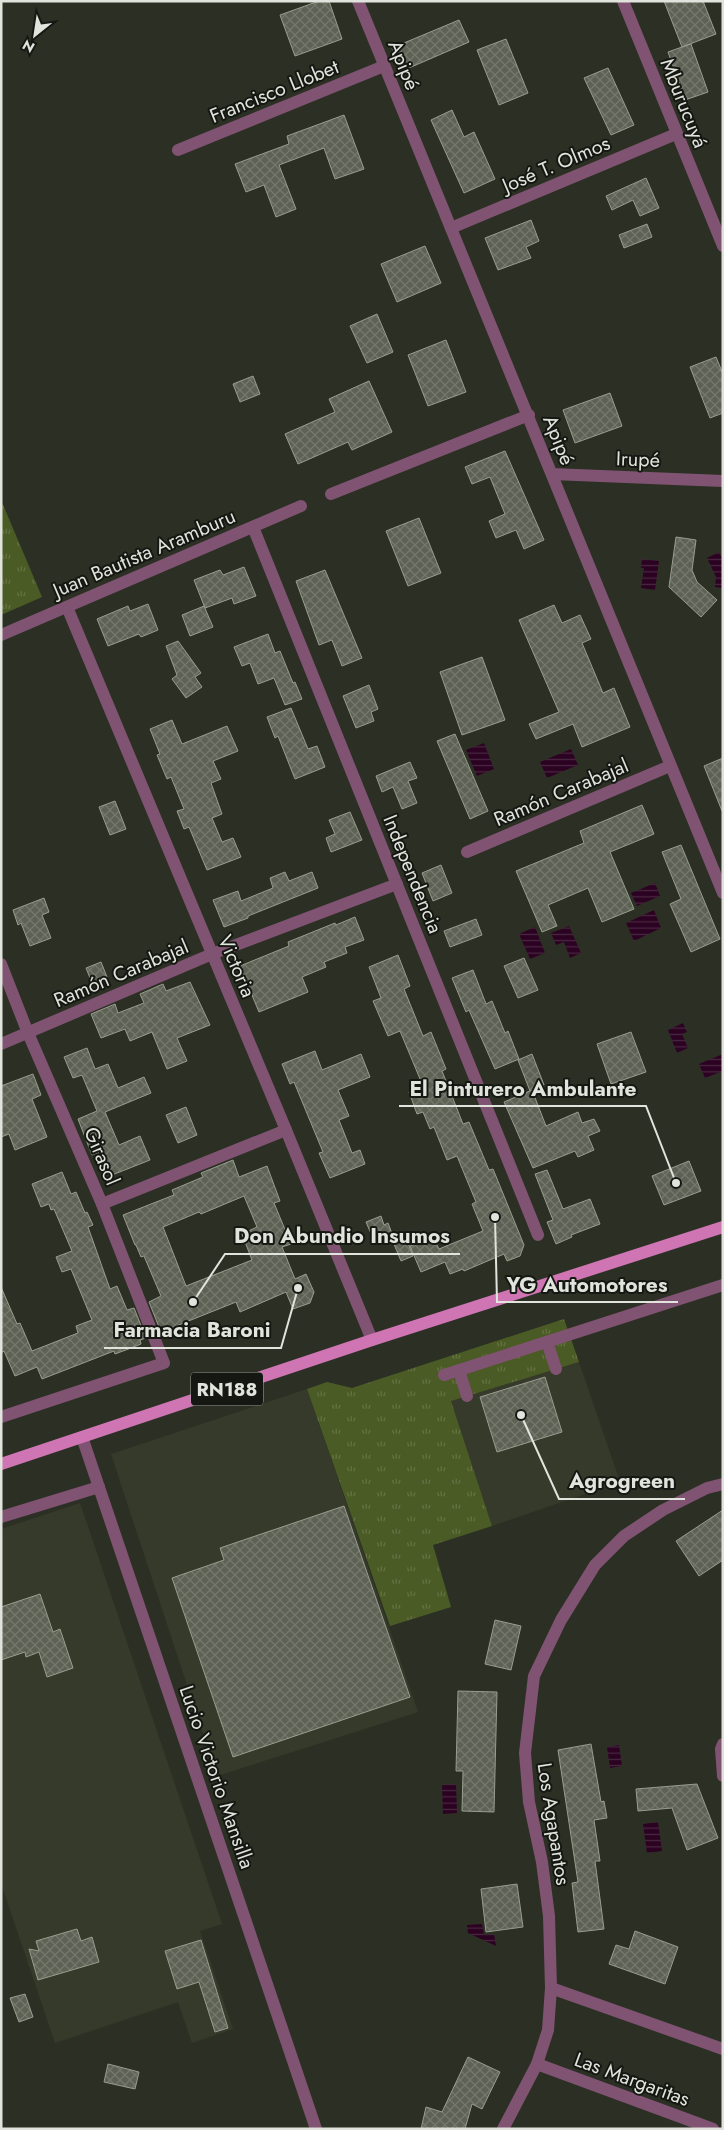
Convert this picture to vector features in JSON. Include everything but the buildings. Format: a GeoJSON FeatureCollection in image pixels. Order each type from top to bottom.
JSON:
{"type":"FeatureCollection","features":[{"type":"Feature","properties":{"kind":"main road","name":"RN188"},"geometry":{"type":"LineString","coordinates":[[1,1464],[372,1340],[723,1227]]}},
{"type":"Feature","properties":{"kind":"street","name":"Apipé"},"geometry":{"type":"LineString","coordinates":[[358,1],[723,893]]}},
{"type":"Feature","properties":{"kind":"street","name":"Mburucuyá"},"geometry":{"type":"LineString","coordinates":[[623,1],[723,246]]}},
{"type":"Feature","properties":{"kind":"street","name":"Francisco Llobet"},"geometry":{"type":"LineString","coordinates":[[178,150],[384,66]]}},
{"type":"Feature","properties":{"kind":"street","name":"José T. Olmos"},"geometry":{"type":"LineString","coordinates":[[451,228],[676,134]]}},
{"type":"Feature","properties":{"kind":"street"},"geometry":{"type":"LineString","coordinates":[[331,494],[529,415]]}},
{"type":"Feature","properties":{"kind":"street","name":"Irupé"},"geometry":{"type":"LineString","coordinates":[[552,474],[723,481]]}},
{"type":"Feature","properties":{"kind":"street","name":"Juan Bautista Aramburu"},"geometry":{"type":"LineString","coordinates":[[1,635],[301,506]]}},
{"type":"Feature","properties":{"kind":"street","name":"Independencia"},"geometry":{"type":"LineString","coordinates":[[253,527],[538,1235]]}},
{"type":"Feature","properties":{"kind":"street","name":"Victoria"},"geometry":{"type":"LineString","coordinates":[[67,607],[372,1340]]}},
{"type":"Feature","properties":{"kind":"street","name":"Ramón Carabajal"},"geometry":{"type":"LineString","coordinates":[[467,852],[670,766]]}},
{"type":"Feature","properties":{"kind":"street","name":"Ramón Carabajal"},"geometry":{"type":"LineString","coordinates":[[1,1044],[212,954],[397,884]]}},
{"type":"Feature","properties":{"kind":"street","name":"Girasol"},"geometry":{"type":"LineString","coordinates":[[1,964],[28,1033],[102,1204],[164,1363],[1,1417]]}},
{"type":"Feature","properties":{"kind":"street"},"geometry":{"type":"LineString","coordinates":[[102,1204],[286,1130]]}},
{"type":"Feature","properties":{"kind":"street"},"geometry":{"type":"LineString","coordinates":[[444,1375],[723,1285]]}},
{"type":"Feature","properties":{"kind":"street"},"geometry":{"type":"LineString","coordinates":[[547,1342],[556,1369]]}},
{"type":"Feature","properties":{"kind":"street"},"geometry":{"type":"LineString","coordinates":[[459,1370],[467,1396]]}},
{"type":"Feature","properties":{"kind":"street","name":"Lucio Victorio Mansilla"},"geometry":{"type":"LineString","coordinates":[[82,1437],[316,2129]]}},
{"type":"Feature","properties":{"kind":"street","name":"Los Agapantos"},"geometry":{"type":"LineString","coordinates":[[503,2129],[538,2064],[548,2030],[551,1988],[549,1916],[542,1862],[530,1802],[525,1753],[534,1676],[560,1620],[595,1565],[624,1536],[663,1510],[707,1488],[723,1484]]}},
{"type":"Feature","properties":{"kind":"street"},"geometry":{"type":"LineString","coordinates":[[1,1517],[99,1487]]}},
{"type":"Feature","properties":{"kind":"street"},"geometry":{"type":"LineString","coordinates":[[723,1744],[720,1749],[723,1776]]}},
{"type":"Feature","properties":{"kind":"street"},"geometry":{"type":"LineString","coordinates":[[551,1988],[723,2049]]}},
{"type":"Feature","properties":{"kind":"street","name":"Las Margaritas"},"geometry":{"type":"LineString","coordinates":[[538,2064],[713,2129]]}},
{"type":"Feature","properties":{"kind":"shaded area"},"geometry":{"type":"Polygon","coordinates":[[[719,552],[723,560],[723,588],[715,587],[716,577],[707,558],[719,552]]]}},
{"type":"Feature","properties":{"kind":"shaded area"},"geometry":{"type":"Polygon","coordinates":[[[642,559],[659,561],[655,590],[641,588],[644,568],[641,568],[642,559]]]}},
{"type":"Feature","properties":{"kind":"shaded area"},"geometry":{"type":"Polygon","coordinates":[[[484,743],[494,769],[477,776],[466,750],[484,743]]]}},
{"type":"Feature","properties":{"kind":"shaded area"},"geometry":{"type":"Polygon","coordinates":[[[571,749],[578,765],[547,778],[540,762],[571,749]]]}},
{"type":"Feature","properties":{"kind":"shaded area"},"geometry":{"type":"Polygon","coordinates":[[[655,883],[660,896],[637,906],[631,893],[655,883]]]}},
{"type":"Feature","properties":{"kind":"shaded area"},"geometry":{"type":"Polygon","coordinates":[[[654,910],[661,928],[634,941],[626,923],[654,910]]]}},
{"type":"Feature","properties":{"kind":"shaded area"},"geometry":{"type":"Polygon","coordinates":[[[569,926],[581,953],[570,958],[564,942],[556,945],[551,933],[569,926]]]}},
{"type":"Feature","properties":{"kind":"shaded area"},"geometry":{"type":"Polygon","coordinates":[[[535,927],[545,953],[530,959],[519,934],[535,927]]]}},
{"type":"Feature","properties":{"kind":"shaded area"},"geometry":{"type":"Polygon","coordinates":[[[683,1023],[687,1032],[682,1034],[688,1048],[677,1053],[668,1030],[683,1023]]]}},
{"type":"Feature","properties":{"kind":"shaded area"},"geometry":{"type":"Polygon","coordinates":[[[723,1054],[723,1071],[705,1078],[699,1064],[723,1054]]]}},
{"type":"Feature","properties":{"kind":"shaded area"},"geometry":{"type":"Polygon","coordinates":[[[579,1362],[620,1482],[492,1526],[451,1401],[579,1362]]]}},
{"type":"Feature","properties":{"kind":"shaded area"},"geometry":{"type":"Polygon","coordinates":[[[307,1389],[418,1712],[217,1776],[111,1454],[307,1389]]]}},
{"type":"Feature","properties":{"kind":"shaded area"},"geometry":{"type":"Polygon","coordinates":[[[80,1503],[222,1924],[200,1931],[233,2029],[192,2043],[178,2002],[55,2043],[1,1883],[1,1529],[80,1503]]]}},
{"type":"Feature","properties":{"kind":"shaded area"},"geometry":{"type":"Polygon","coordinates":[[[619,1745],[622,1766],[610,1768],[607,1747],[619,1745]]]}},
{"type":"Feature","properties":{"kind":"shaded area"},"geometry":{"type":"Polygon","coordinates":[[[456,1784],[457,1813],[443,1814],[442,1785],[456,1784]]]}},
{"type":"Feature","properties":{"kind":"shaded area"},"geometry":{"type":"Polygon","coordinates":[[[658,1822],[662,1851],[647,1853],[643,1824],[658,1822]]]}},
{"type":"Feature","properties":{"kind":"shaded area"},"geometry":{"type":"Polygon","coordinates":[[[482,1924],[484,1935],[494,1934],[496,1946],[468,1933],[467,1925],[482,1924]]]}},
{"type":"Feature","properties":{"kind":"green space"},"geometry":{"type":"Polygon","coordinates":[[[1,500],[42,597],[1,615],[1,500]]]}},
{"type":"Feature","properties":{"kind":"green space"},"geometry":{"type":"Polygon","coordinates":[[[564,1319],[579,1362],[451,1401],[492,1526],[433,1545],[451,1607],[390,1626],[307,1389],[327,1382],[352,1388],[564,1319]]]}},
{"type":"Feature","properties":{"kind":"place","name":"El Pinturero Ambulante"},"geometry":{"type":"Point","coordinates":[676,1183]}},
{"type":"Feature","properties":{"kind":"place","name":"YG Automotores"},"geometry":{"type":"Point","coordinates":[495,1217]}},
{"type":"Feature","properties":{"kind":"place","name":"Farmacia Baroni"},"geometry":{"type":"Point","coordinates":[298,1288]}},
{"type":"Feature","properties":{"kind":"place","name":"Don Abundio Insumos"},"geometry":{"type":"Point","coordinates":[193,1302]}},
{"type":"Feature","properties":{"kind":"place","name":"Agrogreen"},"geometry":{"type":"Point","coordinates":[521,1415]}}]}
